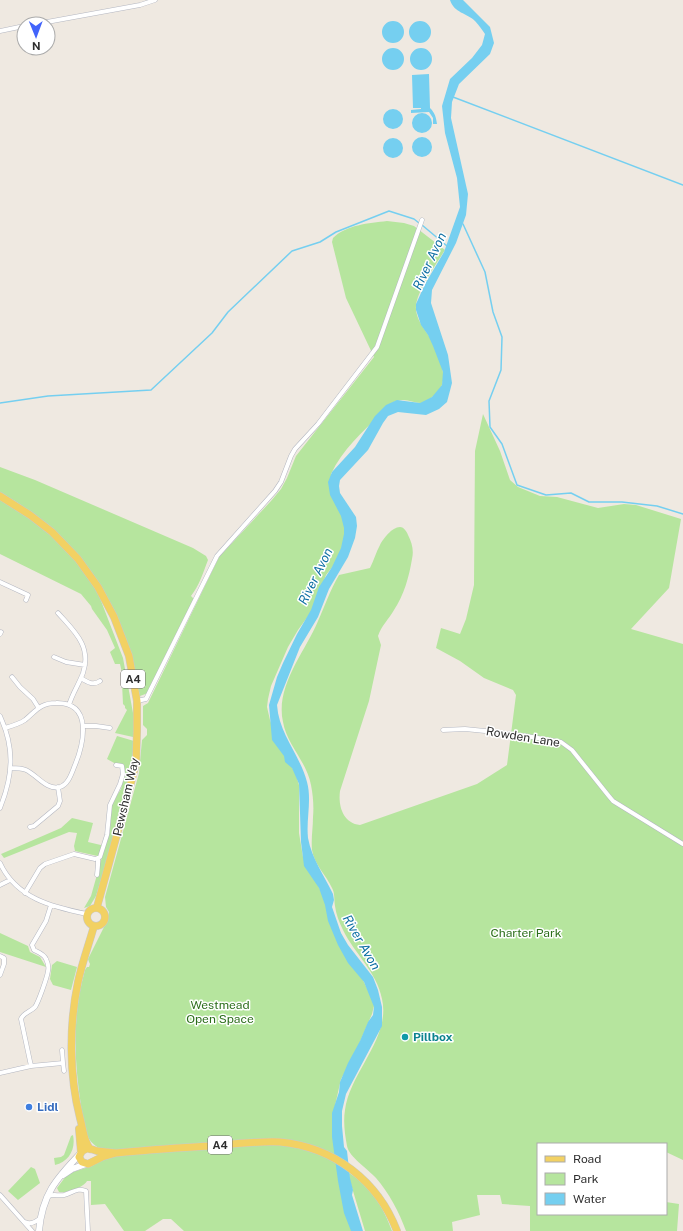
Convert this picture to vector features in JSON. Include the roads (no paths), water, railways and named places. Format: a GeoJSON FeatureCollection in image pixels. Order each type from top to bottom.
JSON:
{"type":"FeatureCollection","features":[{"type":"Feature","properties":{"kind":"main road","name":"Pewsham Way"},"geometry":{"type":"LineString","coordinates":[[0,496],[30,515],[52,532],[78,559],[98,586],[114,617],[129,656],[137,700],[138,731],[136,763],[97,908]]}},
{"type":"Feature","properties":{"kind":"main road"},"geometry":{"type":"LineString","coordinates":[[97,908],[102,910],[105,918],[102,924],[94,926],[89,923],[87,914],[91,909],[97,908]]}},
{"type":"Feature","properties":{"kind":"main road"},"geometry":{"type":"LineString","coordinates":[[78,1110],[85,1139],[95,1155],[89,1163],[81,1161],[78,1110],[72,1054],[73,1019],[78,981],[94,926]]}},
{"type":"Feature","properties":{"kind":"main road","name":"A4"},"geometry":{"type":"LineString","coordinates":[[80,1153],[85,1148],[101,1152],[116,1153],[274,1142],[302,1146],[323,1152],[354,1170],[371,1186],[386,1206],[397,1231]]}},
{"type":"Feature","properties":{"kind":"main road","name":"A4"},"geometry":{"type":"LineString","coordinates":[[89,1163],[116,1153]]}},
{"type":"Feature","properties":{"kind":"street"},"geometry":{"type":"LineString","coordinates":[[56,20],[140,5],[155,0]]}},
{"type":"Feature","properties":{"kind":"street"},"geometry":{"type":"LineString","coordinates":[[0,31],[16,28]]}},
{"type":"Feature","properties":{"kind":"street"},"geometry":{"type":"LineString","coordinates":[[137,700],[146,699],[217,556],[275,491],[281,482],[295,449],[318,424],[377,347],[422,220]]}},
{"type":"Feature","properties":{"kind":"street"},"geometry":{"type":"LineString","coordinates":[[0,582],[30,595],[26,600]]}},
{"type":"Feature","properties":{"kind":"street"},"geometry":{"type":"LineString","coordinates":[[58,613],[61,620],[82,643],[85,654],[85,664],[69,705]]}},
{"type":"Feature","properties":{"kind":"street"},"geometry":{"type":"LineString","coordinates":[[56,660],[85,664]]}},
{"type":"Feature","properties":{"kind":"street"},"geometry":{"type":"LineString","coordinates":[[12,677],[33,699],[38,707]]}},
{"type":"Feature","properties":{"kind":"street"},"geometry":{"type":"LineString","coordinates":[[80,678],[93,684],[100,681]]}},
{"type":"Feature","properties":{"kind":"street"},"geometry":{"type":"LineString","coordinates":[[5,728],[20,722],[38,707],[46,704],[57,703],[69,705],[78,713],[84,726],[82,745],[67,782],[58,787],[49,786],[24,769],[11,768]]}},
{"type":"Feature","properties":{"kind":"street"},"geometry":{"type":"LineString","coordinates":[[0,716],[10,747],[11,768],[8,784],[0,808]]}},
{"type":"Feature","properties":{"kind":"street"},"geometry":{"type":"LineString","coordinates":[[84,726],[110,728]]}},
{"type":"Feature","properties":{"kind":"street","name":"Rowden Lane"},"geometry":{"type":"LineString","coordinates":[[443,730],[465,729],[485,731],[561,742],[572,750],[613,801],[683,844]]}},
{"type":"Feature","properties":{"kind":"street"},"geometry":{"type":"LineString","coordinates":[[97,875],[98,859],[107,835],[110,805],[123,774],[122,766],[116,765]]}},
{"type":"Feature","properties":{"kind":"street"},"geometry":{"type":"LineString","coordinates":[[32,828],[58,806],[60,801],[58,787]]}},
{"type":"Feature","properties":{"kind":"street"},"geometry":{"type":"LineString","coordinates":[[24,894],[40,868],[45,864],[74,854],[98,859]]}},
{"type":"Feature","properties":{"kind":"street"},"geometry":{"type":"LineString","coordinates":[[0,863],[10,880],[24,894],[35,900],[87,914]]}},
{"type":"Feature","properties":{"kind":"street"},"geometry":{"type":"LineString","coordinates":[[0,885],[10,880]]}},
{"type":"Feature","properties":{"kind":"street"},"geometry":{"type":"LineString","coordinates":[[31,1066],[21,1018],[36,1005],[48,975],[49,970],[46,959],[32,947],[33,942],[46,921],[51,905]]}},
{"type":"Feature","properties":{"kind":"street"},"geometry":{"type":"LineString","coordinates":[[0,956],[4,960],[0,975]]}},
{"type":"Feature","properties":{"kind":"street"},"geometry":{"type":"LineString","coordinates":[[62,1050],[64,1071]]}},
{"type":"Feature","properties":{"kind":"street"},"geometry":{"type":"LineString","coordinates":[[0,1073],[31,1066],[63,1063]]}},
{"type":"Feature","properties":{"kind":"street"},"geometry":{"type":"LineString","coordinates":[[60,1177],[65,1169],[80,1153]]}},
{"type":"Feature","properties":{"kind":"street"},"geometry":{"type":"LineString","coordinates":[[39,1231],[42,1211],[54,1183],[72,1169],[89,1163]]}},
{"type":"Feature","properties":{"kind":"street"},"geometry":{"type":"LineString","coordinates":[[54,1183],[55,1191],[59,1194]]}},
{"type":"Feature","properties":{"kind":"street"},"geometry":{"type":"LineString","coordinates":[[47,1198],[55,1194],[65,1194],[86,1189],[88,1231]]}},
{"type":"Feature","properties":{"kind":"street"},"geometry":{"type":"LineString","coordinates":[[0,1195],[32,1231]]}},
{"type":"Feature","properties":{"kind":"street"},"geometry":{"type":"LineString","coordinates":[[24,1222],[31,1224],[40,1218]]}},
{"type":"Feature","properties":{"kind":"water"},"geometry":{"type":"Polygon","coordinates":[[[450,0],[463,0],[490,27],[494,43],[490,54],[459,84],[452,102],[451,118],[468,194],[466,215],[456,243],[432,290],[431,303],[448,355],[452,383],[447,402],[439,409],[426,415],[398,412],[388,416],[368,450],[340,480],[340,493],[356,517],[357,526],[355,538],[348,557],[329,589],[318,617],[300,647],[277,705],[282,725],[304,772],[307,782],[309,796],[308,838],[312,853],[333,894],[334,900],[332,907],[341,933],[348,945],[373,977],[382,1007],[382,1026],[346,1094],[342,1111],[344,1147],[347,1151],[353,1190],[352,1195],[363,1231],[351,1231],[344,1213],[338,1181],[332,1137],[332,1113],[339,1092],[340,1082],[368,1022],[373,1015],[374,1007],[364,982],[348,963],[338,945],[328,921],[325,905],[319,888],[304,866],[301,842],[299,784],[292,768],[285,762],[284,756],[272,740],[269,705],[277,677],[283,663],[311,610],[319,587],[332,567],[341,548],[344,528],[341,516],[330,495],[328,482],[332,472],[355,447],[375,416],[386,405],[397,400],[420,403],[432,397],[442,385],[443,372],[428,335],[421,325],[416,310],[416,304],[425,284],[444,252],[460,207],[457,178],[445,133],[442,106],[450,79],[472,58],[482,45],[485,34],[472,18],[454,8],[450,0]]]}},
{"type":"Feature","properties":{"kind":"water"},"geometry":{"type":"Polygon","coordinates":[[[393,21],[401,24],[404,32],[401,40],[393,43],[385,40],[382,32],[385,24],[393,21]]]}},
{"type":"Feature","properties":{"kind":"water"},"geometry":{"type":"Polygon","coordinates":[[[420,21],[428,24],[431,32],[428,40],[420,43],[412,40],[409,32],[412,24],[420,21]]]}},
{"type":"Feature","properties":{"kind":"water"},"geometry":{"type":"Polygon","coordinates":[[[393,48],[401,51],[404,59],[401,67],[393,70],[385,67],[382,59],[385,51],[393,48]]]}},
{"type":"Feature","properties":{"kind":"water"},"geometry":{"type":"Polygon","coordinates":[[[421,48],[429,51],[432,59],[429,67],[421,70],[413,67],[410,59],[413,51],[421,48]]]}},
{"type":"Feature","properties":{"kind":"water"},"geometry":{"type":"Polygon","coordinates":[[[429,74],[430,108],[435,115],[437,124],[433,124],[433,118],[429,112],[411,113],[411,110],[421,109],[413,108],[412,75],[429,74]]]}},
{"type":"Feature","properties":{"kind":"water"},"geometry":{"type":"Polygon","coordinates":[[[393,109],[400,112],[403,119],[400,126],[393,129],[386,126],[383,119],[386,112],[393,109]]]}},
{"type":"Feature","properties":{"kind":"water"},"geometry":{"type":"Polygon","coordinates":[[[422,113],[429,116],[432,123],[429,130],[422,133],[415,130],[412,123],[415,116],[422,113]]]}},
{"type":"Feature","properties":{"kind":"water"},"geometry":{"type":"Polygon","coordinates":[[[422,137],[429,140],[432,147],[429,154],[422,157],[415,154],[412,147],[415,140],[422,137]]]}},
{"type":"Feature","properties":{"kind":"water"},"geometry":{"type":"Polygon","coordinates":[[[393,138],[400,141],[403,148],[400,155],[393,158],[386,155],[383,148],[386,141],[393,138]]]}},
{"type":"Feature","properties":{"kind":"waterway"},"geometry":{"type":"LineString","coordinates":[[453,97],[683,185]]}},
{"type":"Feature","properties":{"kind":"waterway"},"geometry":{"type":"LineString","coordinates":[[0,403],[48,396],[151,390],[212,333],[228,312],[292,251],[320,242],[336,232],[389,211],[414,219],[419,223]]}},
{"type":"Feature","properties":{"kind":"waterway"},"geometry":{"type":"LineString","coordinates":[[463,224],[485,272],[493,312],[502,337],[501,370],[489,401],[490,427],[502,444],[517,485],[546,495],[571,493],[589,502],[622,502],[657,506],[683,514]]}},
{"type":"Feature","properties":{"kind":"waterway","name":"River Avon"},"geometry":{"type":"LineString","coordinates":[[422,225],[447,246]]}},
{"type":"Feature","properties":{"kind":"place","name":"Pillbox"},"geometry":{"type":"Point","coordinates":[405,1037]}},
{"type":"Feature","properties":{"kind":"place","name":"Lidl"},"geometry":{"type":"Point","coordinates":[29,1107]}},
{"type":"Feature","properties":{"kind":"park label","name":"Charter Park"},"geometry":{"type":"Point","coordinates":[526,933]}},
{"type":"Feature","properties":{"kind":"park label","name":"Westmead Open Space"},"geometry":{"type":"Point","coordinates":[220,1012]}}]}
